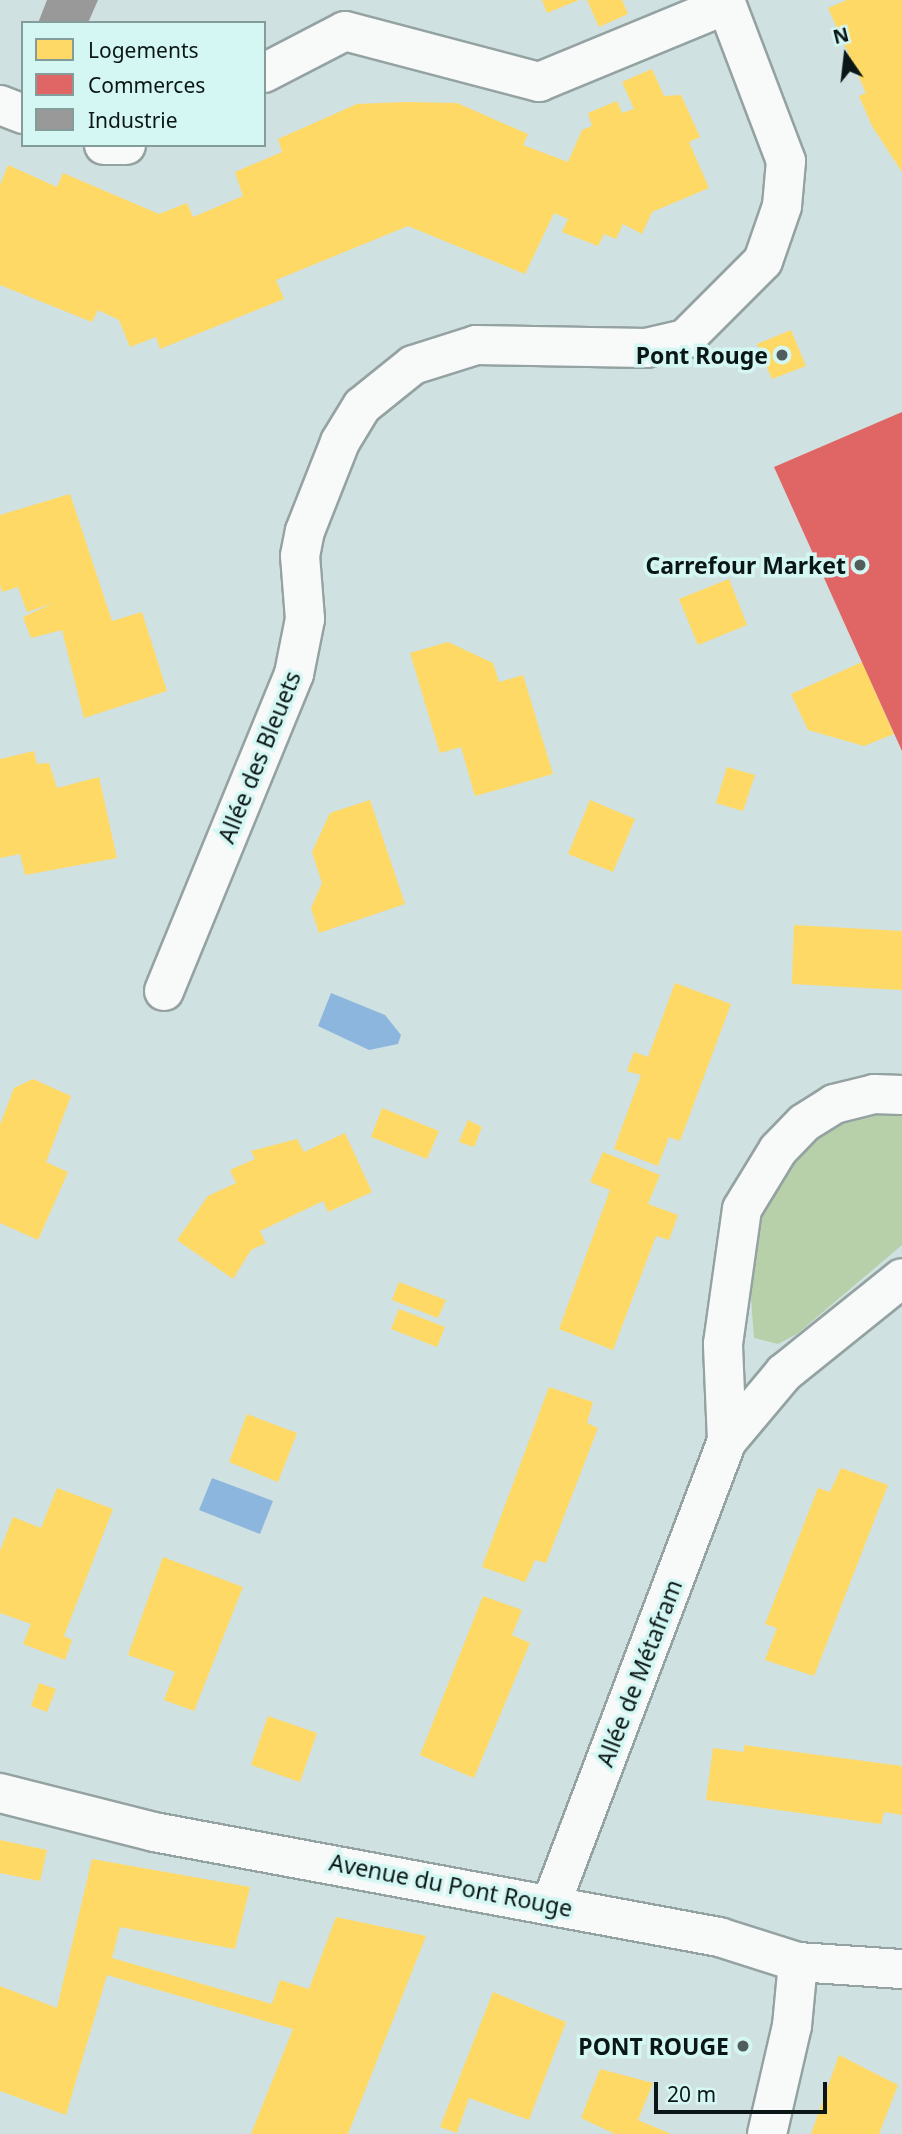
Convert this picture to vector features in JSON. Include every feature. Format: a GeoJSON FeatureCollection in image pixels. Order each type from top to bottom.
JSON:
{"type":"FeatureCollection","features":[{"type":"Feature","properties":{"kind":"street"},"geometry":{"type":"LineString","coordinates":[[266,72],[345,31],[539,82],[726,3]]}},
{"type":"Feature","properties":{"kind":"street","name":"Allée des Bleuets"},"geometry":{"type":"LineString","coordinates":[[164,991],[295,674],[305,619],[300,556],[305,531],[340,442],[362,406],[413,365],[476,345],[646,348],[685,339],[764,261],[782,206],[786,161],[726,3]]}},
{"type":"Feature","properties":{"kind":"street"},"geometry":{"type":"LineString","coordinates":[[0,105],[21,113]]}},
{"type":"Feature","properties":{"kind":"street","name":"Allée de Métafram"},"geometry":{"type":"LineString","coordinates":[[727,1441],[723,1344],[743,1209],[778,1150],[804,1123],[834,1104],[874,1094],[902,1095]]}},
{"type":"Feature","properties":{"kind":"street","name":"Allée de Métafram"},"geometry":{"type":"LineString","coordinates":[[551,1904],[727,1441],[784,1373],[902,1278]]}},
{"type":"Feature","properties":{"kind":"street","name":"Avenue du Pont Rouge"},"geometry":{"type":"LineString","coordinates":[[0,1793],[154,1832],[719,1937],[798,1962],[902,1969]]}},
{"type":"Feature","properties":{"kind":"street"},"geometry":{"type":"LineString","coordinates":[[767,2134],[790,2038],[798,1962]]}},
{"type":"Feature","properties":{"kind":"green space"},"geometry":{"type":"Polygon","coordinates":[[[876,1111],[902,1114],[902,1245],[797,1334],[778,1344],[754,1338],[749,1271],[762,1210],[791,1158],[841,1121],[876,1111]]]}},
{"type":"Feature","properties":{"kind":"water"},"geometry":{"type":"Polygon","coordinates":[[[331,993],[385,1015],[401,1035],[398,1044],[369,1050],[318,1026],[331,993]]]}},
{"type":"Feature","properties":{"kind":"water"},"geometry":{"type":"Polygon","coordinates":[[[212,1478],[273,1501],[260,1534],[199,1510],[212,1478]]]}},
{"type":"Feature","properties":{"kind":"building: Logements"},"geometry":{"type":"Polygon","coordinates":[[[542,0],[579,0],[547,13],[542,0]]]}},
{"type":"Feature","properties":{"kind":"building: Logements"},"geometry":{"type":"Polygon","coordinates":[[[587,0],[622,0],[628,14],[599,27],[587,0]]]}},
{"type":"Feature","properties":{"kind":"building: Logements"},"geometry":{"type":"Polygon","coordinates":[[[847,0],[902,0],[902,172],[872,126],[859,96],[866,93],[828,8],[847,0]]]}},
{"type":"Feature","properties":{"kind":"building: Logements"},"geometry":{"type":"Polygon","coordinates":[[[652,69],[664,96],[681,95],[700,137],[689,142],[709,188],[652,212],[642,234],[623,224],[616,239],[604,234],[598,246],[562,232],[568,219],[554,213],[525,274],[408,226],[276,280],[284,299],[160,349],[156,337],[130,347],[119,320],[98,310],[92,322],[0,285],[0,185],[8,165],[57,187],[63,173],[159,214],[187,203],[193,217],[243,196],[235,172],[282,152],[278,139],[357,104],[405,102],[457,103],[528,134],[523,145],[568,162],[582,130],[592,126],[588,113],[617,101],[622,113],[634,109],[622,82],[652,69]]]}},
{"type":"Feature","properties":{"kind":"building: Logements","name":"Pont Rouge"},"geometry":{"type":"Polygon","coordinates":[[[791,330],[806,366],[772,379],[757,344],[791,330]]]}},
{"type":"Feature","properties":{"kind":"building: Logements"},"geometry":{"type":"Polygon","coordinates":[[[70,494],[112,621],[142,612],[167,691],[84,718],[62,630],[31,638],[23,617],[54,603],[27,612],[18,587],[2,592],[0,584],[0,515],[70,494]]]}},
{"type":"Feature","properties":{"kind":"building: Logements"},"geometry":{"type":"Polygon","coordinates":[[[729,579],[747,625],[698,645],[679,599],[729,579]]]}},
{"type":"Feature","properties":{"kind":"building: Logements"},"geometry":{"type":"Polygon","coordinates":[[[448,642],[493,663],[499,682],[523,675],[553,774],[475,796],[461,747],[440,753],[410,653],[448,642]]]}},
{"type":"Feature","properties":{"kind":"building: Logements"},"geometry":{"type":"Polygon","coordinates":[[[862,662],[894,734],[864,746],[808,730],[791,694],[862,662]]]}},
{"type":"Feature","properties":{"kind":"building: Logements"},"geometry":{"type":"Polygon","coordinates":[[[34,751],[37,764],[49,763],[57,788],[99,777],[117,858],[25,875],[20,854],[0,858],[0,759],[34,751]]]}},
{"type":"Feature","properties":{"kind":"building: Logements"},"geometry":{"type":"Polygon","coordinates":[[[727,767],[755,775],[743,811],[716,803],[727,767]]]}},
{"type":"Feature","properties":{"kind":"building: Logements"},"geometry":{"type":"Polygon","coordinates":[[[370,800],[405,904],[319,933],[311,908],[322,883],[312,852],[330,813],[370,800]]]}},
{"type":"Feature","properties":{"kind":"building: Logements"},"geometry":{"type":"Polygon","coordinates":[[[590,800],[635,819],[613,872],[568,854],[590,800]]]}},
{"type":"Feature","properties":{"kind":"building: Logements"},"geometry":{"type":"Polygon","coordinates":[[[794,925],[902,931],[902,990],[792,984],[794,925]]]}},
{"type":"Feature","properties":{"kind":"building: Logements"},"geometry":{"type":"Polygon","coordinates":[[[675,983],[731,1004],[680,1141],[669,1137],[658,1166],[614,1149],[641,1075],[627,1071],[634,1052],[648,1057],[675,983]]]}},
{"type":"Feature","properties":{"kind":"building: Logements"},"geometry":{"type":"Polygon","coordinates":[[[33,1079],[71,1096],[46,1162],[68,1172],[38,1240],[0,1223],[0,1125],[14,1088],[33,1079]]]}},
{"type":"Feature","properties":{"kind":"building: Logements"},"geometry":{"type":"Polygon","coordinates":[[[382,1108],[439,1131],[427,1159],[371,1137],[382,1108]]]}},
{"type":"Feature","properties":{"kind":"building: Logements"},"geometry":{"type":"Polygon","coordinates":[[[468,1120],[482,1127],[474,1147],[459,1142],[468,1120]]]}},
{"type":"Feature","properties":{"kind":"building: Logements"},"geometry":{"type":"Polygon","coordinates":[[[345,1133],[372,1192],[328,1212],[323,1201],[260,1231],[266,1243],[251,1250],[233,1279],[177,1240],[208,1196],[236,1183],[230,1170],[255,1159],[251,1151],[297,1139],[304,1152],[345,1133]]]}},
{"type":"Feature","properties":{"kind":"building: Logements"},"geometry":{"type":"Polygon","coordinates":[[[603,1152],[660,1175],[648,1204],[678,1215],[669,1240],[656,1236],[613,1350],[559,1329],[610,1190],[590,1182],[603,1152]]]}},
{"type":"Feature","properties":{"kind":"building: Logements"},"geometry":{"type":"Polygon","coordinates":[[[399,1282],[446,1300],[438,1318],[392,1300],[399,1282]]]}},
{"type":"Feature","properties":{"kind":"building: Logements"},"geometry":{"type":"Polygon","coordinates":[[[399,1309],[445,1327],[437,1347],[391,1329],[399,1309]]]}},
{"type":"Feature","properties":{"kind":"building: Logements"},"geometry":{"type":"Polygon","coordinates":[[[549,1387],[593,1402],[587,1423],[598,1428],[546,1563],[535,1560],[525,1582],[482,1567],[549,1387]]]}},
{"type":"Feature","properties":{"kind":"building: Logements"},"geometry":{"type":"Polygon","coordinates":[[[247,1414],[297,1433],[278,1482],[229,1462],[247,1414]]]}},
{"type":"Feature","properties":{"kind":"building: Logements"},"geometry":{"type":"Polygon","coordinates":[[[841,1468],[888,1485],[814,1676],[765,1660],[777,1628],[765,1624],[818,1488],[830,1492],[841,1468]]]}},
{"type":"Feature","properties":{"kind":"building: Logements"},"geometry":{"type":"Polygon","coordinates":[[[57,1488],[113,1509],[64,1636],[72,1640],[65,1660],[23,1644],[31,1624],[0,1613],[0,1551],[13,1517],[41,1528],[57,1488]]]}},
{"type":"Feature","properties":{"kind":"building: Logements"},"geometry":{"type":"Polygon","coordinates":[[[163,1557],[243,1587],[194,1711],[164,1700],[175,1672],[128,1655],[163,1557]]]}},
{"type":"Feature","properties":{"kind":"building: Logements"},"geometry":{"type":"Polygon","coordinates":[[[483,1596],[522,1610],[512,1635],[530,1643],[474,1778],[420,1755],[483,1596]]]}},
{"type":"Feature","properties":{"kind":"building: Logements"},"geometry":{"type":"Polygon","coordinates":[[[39,1683],[56,1689],[47,1712],[31,1706],[39,1683]]]}},
{"type":"Feature","properties":{"kind":"building: Logements"},"geometry":{"type":"Polygon","coordinates":[[[268,1716],[317,1733],[300,1782],[251,1765],[268,1716]]]}},
{"type":"Feature","properties":{"kind":"building: Logements"},"geometry":{"type":"Polygon","coordinates":[[[744,1745],[902,1766],[902,1815],[884,1812],[881,1824],[706,1800],[713,1748],[744,1752],[744,1745]]]}},
{"type":"Feature","properties":{"kind":"building: Logements"},"geometry":{"type":"Polygon","coordinates":[[[0,1840],[47,1850],[40,1881],[0,1873],[0,1840]]]}},
{"type":"Feature","properties":{"kind":"building: Logements"},"geometry":{"type":"Polygon","coordinates":[[[92,1859],[250,1887],[235,1949],[120,1927],[112,1958],[272,2004],[280,1980],[309,1989],[336,1917],[426,1936],[348,2134],[251,2134],[293,2029],[107,1975],[66,2115],[0,2091],[0,1986],[57,2008],[92,1859]]]}},
{"type":"Feature","properties":{"kind":"building: Logements"},"geometry":{"type":"Polygon","coordinates":[[[493,1992],[566,2022],[529,2120],[469,2098],[457,2133],[440,2127],[493,1992]]]}},
{"type":"Feature","properties":{"kind":"building: Logements"},"geometry":{"type":"Polygon","coordinates":[[[839,2055],[898,2085],[879,2134],[811,2134],[839,2055]]]}},
{"type":"Feature","properties":{"kind":"building: Logements"},"geometry":{"type":"Polygon","coordinates":[[[600,2069],[653,2083],[638,2120],[671,2134],[615,2134],[581,2118],[600,2069]]]}},
{"type":"Feature","properties":{"kind":"building: Commerces","name":"Carrefour Market"},"geometry":{"type":"Polygon","coordinates":[[[902,412],[902,751],[774,467],[902,412]]]}},
{"type":"Feature","properties":{"kind":"building: Industrie"},"geometry":{"type":"Polygon","coordinates":[[[47,0],[98,0],[89,21],[39,21],[47,0]]]}},
{"type":"Feature","properties":{"kind":"place","name":"Pont Rouge"},"geometry":{"type":"Point","coordinates":[782,355]}},
{"type":"Feature","properties":{"kind":"place","name":"Carrefour Market"},"geometry":{"type":"Point","coordinates":[860,565]}},
{"type":"Feature","properties":{"kind":"place","name":"PONT ROUGE"},"geometry":{"type":"Point","coordinates":[743,2046]}}]}
